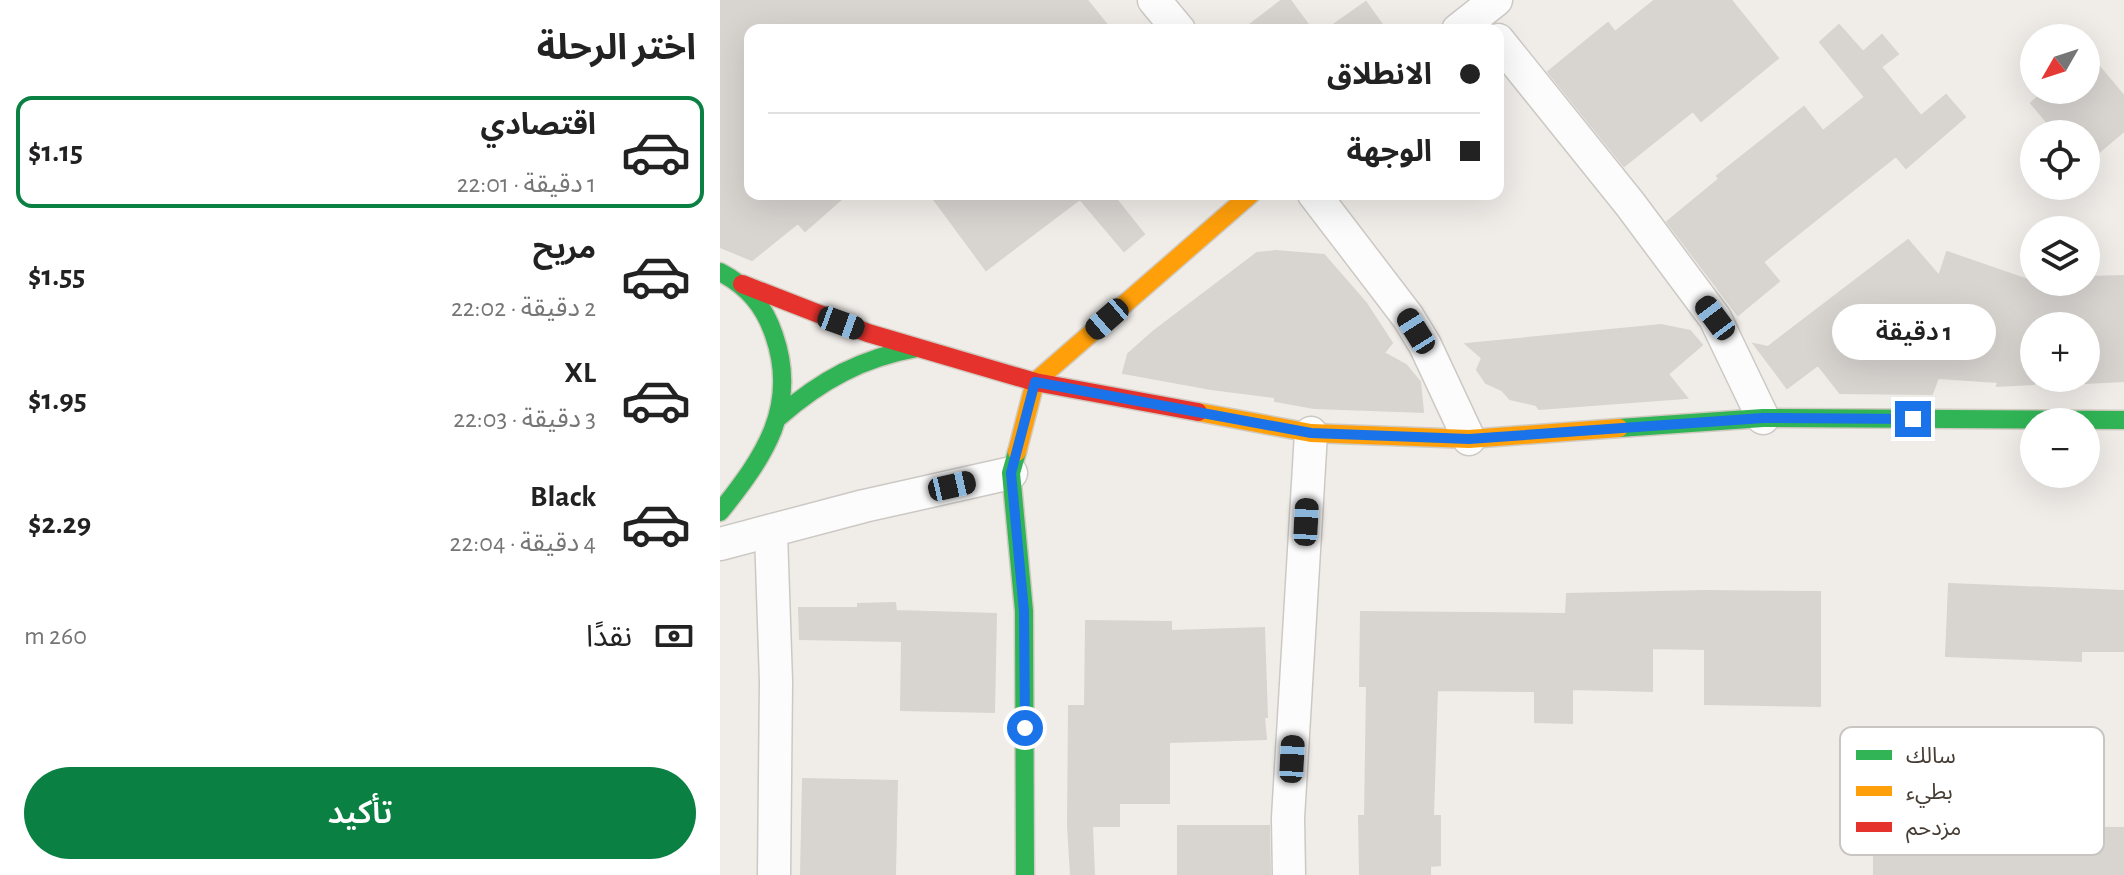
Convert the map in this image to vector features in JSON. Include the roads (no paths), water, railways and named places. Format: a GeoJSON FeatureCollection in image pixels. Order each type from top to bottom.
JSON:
{"type":"FeatureCollection","features":[{"type":"Feature","properties":{"kind":"street"},"geometry":{"type":"LineString","coordinates":[[1154,0],[1174,24]]}},
{"type":"Feature","properties":{"kind":"street"},"geometry":{"type":"LineString","coordinates":[[1504,47],[1630,204],[1715,318],[1763,418]]}},
{"type":"Feature","properties":{"kind":"street"},"geometry":{"type":"LineString","coordinates":[[1025,875],[1024,611],[1011,473],[1035,382],[1244,200]]}},
{"type":"Feature","properties":{"kind":"street"},"geometry":{"type":"LineString","coordinates":[[1319,200],[1408,317],[1425,345],[1469,439]]}},
{"type":"Feature","properties":{"kind":"street"},"geometry":{"type":"LineString","coordinates":[[720,272],[814,314],[1035,382],[1311,433],[1469,439],[1763,418],[2124,420]]}},
{"type":"Feature","properties":{"kind":"street"},"geometry":{"type":"LineString","coordinates":[[720,512],[759,455],[779,417],[783,388],[781,359],[773,332],[760,306],[742,284]]}},
{"type":"Feature","properties":{"kind":"street"},"geometry":{"type":"LineString","coordinates":[[779,417],[819,383],[842,370],[866,359],[917,348]]}},
{"type":"Feature","properties":{"kind":"street"},"geometry":{"type":"LineString","coordinates":[[1289,875],[1288,818],[1311,433]]}},
{"type":"Feature","properties":{"kind":"street"},"geometry":{"type":"LineString","coordinates":[[720,544],[864,506],[1011,473]]}},
{"type":"Feature","properties":{"kind":"street"},"geometry":{"type":"LineString","coordinates":[[771,533],[776,682],[774,875]]}}]}
